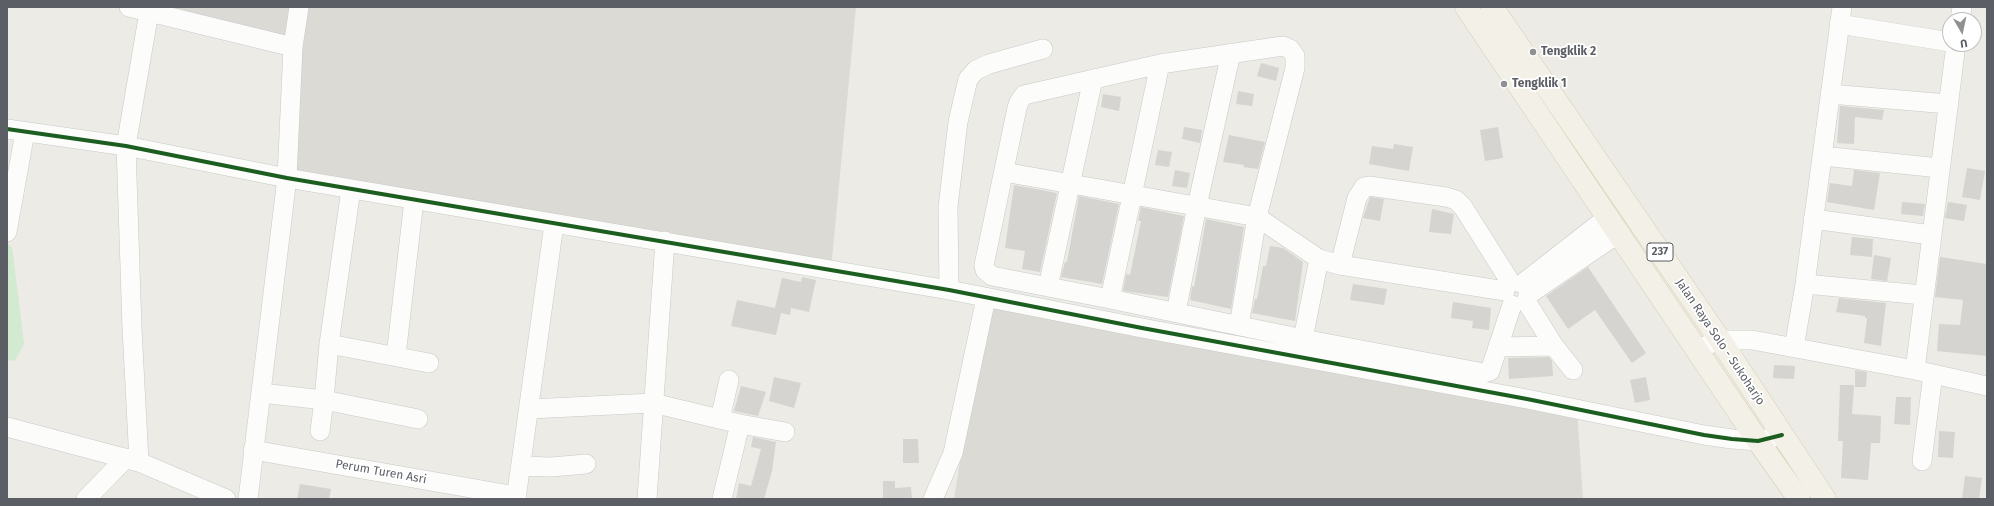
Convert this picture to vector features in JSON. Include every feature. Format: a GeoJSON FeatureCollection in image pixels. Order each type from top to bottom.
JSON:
{"type":"FeatureCollection","features":[{"type":"Feature","properties":{"kind":"main road","name":"Jalan Raya Solo - Sukoharjo"},"geometry":{"type":"LineString","coordinates":[[1466,7],[1758,441],[1799,499]]}},
{"type":"Feature","properties":{"kind":"main road","name":"Jalan Raya Solo - Sukoharjo"},"geometry":{"type":"LineString","coordinates":[[1492,7],[1720,340],[1825,499]]}},
{"type":"Feature","properties":{"kind":"street"},"geometry":{"type":"LineString","coordinates":[[129,7],[293,47]]}},
{"type":"Feature","properties":{"kind":"street"},"geometry":{"type":"LineString","coordinates":[[248,499],[252,450],[261,393],[287,178],[293,47],[299,7]]}},
{"type":"Feature","properties":{"kind":"street"},"geometry":{"type":"LineString","coordinates":[[133,460],[132,328],[126,146],[148,12]]}},
{"type":"Feature","properties":{"kind":"street"},"geometry":{"type":"LineString","coordinates":[[1794,348],[1805,284],[1841,16],[1942,40]]}},
{"type":"Feature","properties":{"kind":"street"},"geometry":{"type":"LineString","coordinates":[[1239,326],[1257,217],[1295,68],[1295,56],[1290,49],[1283,46],[1160,64],[1027,94],[1021,98],[1017,108],[984,265],[985,270],[992,276],[1176,312],[1239,326],[1303,339],[1484,373],[1490,371],[1517,293],[1613,225]]}},
{"type":"Feature","properties":{"kind":"street"},"geometry":{"type":"LineString","coordinates":[[949,290],[948,206],[958,122],[968,79],[976,70],[989,64],[1043,49]]}},
{"type":"Feature","properties":{"kind":"street"},"geometry":{"type":"LineString","coordinates":[[1922,461],[1924,295],[1955,52]]}},
{"type":"Feature","properties":{"kind":"street"},"geometry":{"type":"LineString","coordinates":[[1176,312],[1197,206],[1231,53]]}},
{"type":"Feature","properties":{"kind":"street"},"geometry":{"type":"LineString","coordinates":[[1110,299],[1160,64]]}},
{"type":"Feature","properties":{"kind":"street"},"geometry":{"type":"LineString","coordinates":[[1048,287],[1069,184],[1093,79]]}},
{"type":"Feature","properties":{"kind":"street"},"geometry":{"type":"LineString","coordinates":[[1830,94],[1948,104]]}},
{"type":"Feature","properties":{"kind":"street"},"geometry":{"type":"LineString","coordinates":[[7,232],[16,130],[126,146],[287,178],[949,290],[1528,399],[1704,435],[1758,441],[1782,435]]}},
{"type":"Feature","properties":{"kind":"street"},"geometry":{"type":"LineString","coordinates":[[1822,156],[1940,168]]}},
{"type":"Feature","properties":{"kind":"street"},"geometry":{"type":"LineString","coordinates":[[1004,172],[1257,217],[1319,259],[1340,265],[1517,293]]}},
{"type":"Feature","properties":{"kind":"street"},"geometry":{"type":"LineString","coordinates":[[1340,265],[1357,198],[1364,187],[1369,186],[1446,196],[1456,200],[1463,207],[1517,293],[1554,346],[1573,370]]}},
{"type":"Feature","properties":{"kind":"street"},"geometry":{"type":"LineString","coordinates":[[320,431],[329,344],[351,189]]}},
{"type":"Feature","properties":{"kind":"street"},"geometry":{"type":"LineString","coordinates":[[396,356],[414,200]]}},
{"type":"Feature","properties":{"kind":"street"},"geometry":{"type":"LineString","coordinates":[[1813,219],[1931,235]]}},
{"type":"Feature","properties":{"kind":"street"},"geometry":{"type":"LineString","coordinates":[[514,497],[521,466],[530,409],[554,224]]}},
{"type":"Feature","properties":{"kind":"street"},"geometry":{"type":"LineString","coordinates":[[647,499],[665,241]]}},
{"type":"Feature","properties":{"kind":"street"},"geometry":{"type":"LineString","coordinates":[[1303,339],[1319,259]]}},
{"type":"Feature","properties":{"kind":"street"},"geometry":{"type":"LineString","coordinates":[[1805,284],[1924,295]]}},
{"type":"Feature","properties":{"kind":"street"},"geometry":{"type":"LineString","coordinates":[[933,499],[953,453],[986,298]]}},
{"type":"Feature","properties":{"kind":"street"},"geometry":{"type":"LineString","coordinates":[[1697,349],[1720,340],[1752,340],[1924,372],[1987,386]]}},
{"type":"Feature","properties":{"kind":"street"},"geometry":{"type":"LineString","coordinates":[[329,344],[429,363]]}},
{"type":"Feature","properties":{"kind":"street"},"geometry":{"type":"LineString","coordinates":[[1498,347],[1554,346]]}},
{"type":"Feature","properties":{"kind":"street"},"geometry":{"type":"LineString","coordinates":[[720,419],[729,380]]}},
{"type":"Feature","properties":{"kind":"street"},"geometry":{"type":"LineString","coordinates":[[261,393],[324,400],[418,419]]}},
{"type":"Feature","properties":{"kind":"street"},"geometry":{"type":"LineString","coordinates":[[530,409],[653,403],[740,424],[785,432]]}},
{"type":"Feature","properties":{"kind":"street"},"geometry":{"type":"LineString","coordinates":[[722,499],[740,424]]}},
{"type":"Feature","properties":{"kind":"street"},"geometry":{"type":"LineString","coordinates":[[7,427],[133,460],[226,499]]}},
{"type":"Feature","properties":{"kind":"street","name":"Perum Turen Asri"},"geometry":{"type":"LineString","coordinates":[[252,450],[514,497]]}},
{"type":"Feature","properties":{"kind":"street"},"geometry":{"type":"LineString","coordinates":[[86,499],[133,460]]}},
{"type":"Feature","properties":{"kind":"street"},"geometry":{"type":"LineString","coordinates":[[521,466],[551,467],[586,464]]}},
{"type":"Feature","properties":{"kind":"shaded area"},"geometry":{"type":"Polygon","coordinates":[[[137,7],[856,7],[831,269],[287,178],[293,47],[137,7]]]}},
{"type":"Feature","properties":{"kind":"shaded area"},"geometry":{"type":"Polygon","coordinates":[[[986,298],[1577,409],[1583,499],[954,499],[986,298]]]}},
{"type":"Feature","properties":{"kind":"green space"},"geometry":{"type":"Polygon","coordinates":[[[7,244],[12,247],[24,344],[15,361],[7,360],[7,244]]]}},
{"type":"Feature","properties":{"kind":"building"},"geometry":{"type":"Polygon","coordinates":[[[1261,63],[1279,68],[1276,81],[1257,76],[1261,63]]]}},
{"type":"Feature","properties":{"kind":"building"},"geometry":{"type":"Polygon","coordinates":[[[1238,91],[1254,94],[1252,106],[1236,104],[1238,91]]]}},
{"type":"Feature","properties":{"kind":"building"},"geometry":{"type":"Polygon","coordinates":[[[1103,94],[1121,97],[1119,111],[1101,107],[1103,94]]]}},
{"type":"Feature","properties":{"kind":"building"},"geometry":{"type":"Polygon","coordinates":[[[1840,106],[1884,110],[1882,120],[1855,117],[1854,144],[1837,143],[1840,106]]]}},
{"type":"Feature","properties":{"kind":"building"},"geometry":{"type":"Polygon","coordinates":[[[1184,127],[1202,130],[1200,143],[1182,139],[1184,127]]]}},
{"type":"Feature","properties":{"kind":"building"},"geometry":{"type":"Polygon","coordinates":[[[1498,127],[1503,158],[1485,161],[1480,130],[1498,127]]]}},
{"type":"Feature","properties":{"kind":"building"},"geometry":{"type":"Polygon","coordinates":[[[1229,135],[1265,142],[1258,169],[1223,162],[1229,135]]]}},
{"type":"Feature","properties":{"kind":"building"},"geometry":{"type":"Polygon","coordinates":[[[1394,144],[1413,147],[1409,171],[1369,164],[1372,146],[1393,149],[1394,144]]]}},
{"type":"Feature","properties":{"kind":"building"},"geometry":{"type":"Polygon","coordinates":[[[1158,150],[1172,152],[1169,167],[1155,165],[1158,150]]]}},
{"type":"Feature","properties":{"kind":"building"},"geometry":{"type":"Polygon","coordinates":[[[1967,168],[1985,171],[1980,200],[1962,197],[1967,168]]]}},
{"type":"Feature","properties":{"kind":"building"},"geometry":{"type":"Polygon","coordinates":[[[1175,170],[1190,173],[1187,188],[1172,186],[1175,170]]]}},
{"type":"Feature","properties":{"kind":"building"},"geometry":{"type":"Polygon","coordinates":[[[1854,170],[1880,173],[1874,210],[1827,202],[1830,183],[1852,186],[1854,170]]]}},
{"type":"Feature","properties":{"kind":"building"},"geometry":{"type":"Polygon","coordinates":[[[1014,185],[1057,193],[1040,272],[1022,269],[1025,251],[1005,248],[1014,185]]]}},
{"type":"Feature","properties":{"kind":"building"},"geometry":{"type":"Polygon","coordinates":[[[1079,196],[1119,204],[1102,284],[1061,277],[1065,262],[1067,262],[1079,196]]]}},
{"type":"Feature","properties":{"kind":"building"},"geometry":{"type":"Polygon","coordinates":[[[1370,197],[1384,199],[1380,221],[1363,218],[1370,197]]]}},
{"type":"Feature","properties":{"kind":"building"},"geometry":{"type":"Polygon","coordinates":[[[1902,202],[1925,204],[1923,216],[1901,214],[1902,202]]]}},
{"type":"Feature","properties":{"kind":"building"},"geometry":{"type":"Polygon","coordinates":[[[1948,202],[1967,205],[1964,221],[1945,218],[1948,202]]]}},
{"type":"Feature","properties":{"kind":"building"},"geometry":{"type":"Polygon","coordinates":[[[1141,207],[1184,216],[1168,297],[1123,291],[1126,274],[1130,275],[1141,221],[1138,221],[1141,207]]]}},
{"type":"Feature","properties":{"kind":"building"},"geometry":{"type":"Polygon","coordinates":[[[1432,209],[1454,214],[1451,234],[1429,232],[1432,209]]]}},
{"type":"Feature","properties":{"kind":"building"},"geometry":{"type":"Polygon","coordinates":[[[1206,219],[1244,227],[1231,309],[1190,300],[1192,286],[1194,287],[1206,219]]]}},
{"type":"Feature","properties":{"kind":"building"},"geometry":{"type":"Polygon","coordinates":[[[1852,237],[1873,239],[1872,257],[1850,255],[1852,237]]]}},
{"type":"Feature","properties":{"kind":"building"},"geometry":{"type":"Polygon","coordinates":[[[1270,246],[1283,248],[1303,262],[1295,321],[1252,313],[1255,299],[1257,299],[1263,266],[1266,266],[1270,246]]]}},
{"type":"Feature","properties":{"kind":"building"},"geometry":{"type":"Polygon","coordinates":[[[1874,255],[1891,258],[1887,281],[1871,279],[1874,255]]]}},
{"type":"Feature","properties":{"kind":"building"},"geometry":{"type":"Polygon","coordinates":[[[1940,257],[1987,264],[1987,356],[1937,351],[1939,324],[1960,325],[1963,300],[1935,297],[1940,257]]]}},
{"type":"Feature","properties":{"kind":"building"},"geometry":{"type":"Polygon","coordinates":[[[1588,267],[1646,353],[1632,363],[1595,310],[1568,329],[1546,296],[1588,267]]]}},
{"type":"Feature","properties":{"kind":"building"},"geometry":{"type":"Polygon","coordinates":[[[802,277],[816,280],[809,312],[791,308],[790,315],[781,313],[776,335],[731,326],[737,300],[775,308],[782,278],[801,282],[802,277]]]}},
{"type":"Feature","properties":{"kind":"building"},"geometry":{"type":"Polygon","coordinates":[[[1353,284],[1387,289],[1384,305],[1350,300],[1353,284]]]}},
{"type":"Feature","properties":{"kind":"building"},"geometry":{"type":"Polygon","coordinates":[[[1839,298],[1886,303],[1881,346],[1864,343],[1867,318],[1865,318],[1865,316],[1836,312],[1839,298]]]}},
{"type":"Feature","properties":{"kind":"building"},"geometry":{"type":"Polygon","coordinates":[[[1453,302],[1491,308],[1489,330],[1472,328],[1473,321],[1451,318],[1453,302]]]}},
{"type":"Feature","properties":{"kind":"building"},"geometry":{"type":"Polygon","coordinates":[[[1549,357],[1552,361],[1553,376],[1509,379],[1508,358],[1549,357]]]}},
{"type":"Feature","properties":{"kind":"building"},"geometry":{"type":"Polygon","coordinates":[[[1774,365],[1795,366],[1794,379],[1773,378],[1774,365]]]}},
{"type":"Feature","properties":{"kind":"building"},"geometry":{"type":"Polygon","coordinates":[[[1855,370],[1867,372],[1866,387],[1855,387],[1855,370]]]}},
{"type":"Feature","properties":{"kind":"building"},"geometry":{"type":"Polygon","coordinates":[[[774,377],[801,383],[794,408],[769,401],[774,377]]]}},
{"type":"Feature","properties":{"kind":"building"},"geometry":{"type":"Polygon","coordinates":[[[1646,377],[1650,400],[1635,403],[1630,380],[1646,377]]]}},
{"type":"Feature","properties":{"kind":"building"},"geometry":{"type":"Polygon","coordinates":[[[1840,385],[1854,385],[1852,414],[1881,416],[1880,443],[1871,443],[1868,480],[1841,478],[1843,441],[1838,441],[1840,385]]]}},
{"type":"Feature","properties":{"kind":"building"},"geometry":{"type":"Polygon","coordinates":[[[741,386],[766,392],[758,416],[734,411],[741,386]]]}},
{"type":"Feature","properties":{"kind":"building"},"geometry":{"type":"Polygon","coordinates":[[[1896,397],[1911,397],[1910,425],[1894,424],[1896,397]]]}},
{"type":"Feature","properties":{"kind":"building"},"geometry":{"type":"Polygon","coordinates":[[[1939,431],[1955,432],[1953,458],[1938,457],[1939,431]]]}},
{"type":"Feature","properties":{"kind":"building"},"geometry":{"type":"Polygon","coordinates":[[[753,437],[776,442],[772,471],[764,499],[736,499],[739,483],[751,486],[761,449],[751,447],[753,437]]]}},
{"type":"Feature","properties":{"kind":"building"},"geometry":{"type":"Polygon","coordinates":[[[903,439],[918,439],[919,463],[903,463],[903,439]]]}},
{"type":"Feature","properties":{"kind":"building"},"geometry":{"type":"Polygon","coordinates":[[[1965,476],[1982,478],[1979,499],[1962,499],[1965,476]]]}},
{"type":"Feature","properties":{"kind":"building"},"geometry":{"type":"Polygon","coordinates":[[[883,481],[895,481],[895,488],[911,487],[912,499],[883,499],[883,481]]]}},
{"type":"Feature","properties":{"kind":"building"},"geometry":{"type":"Polygon","coordinates":[[[300,484],[331,489],[329,499],[297,499],[300,484]]]}},
{"type":"Feature","properties":{"kind":"cycle path"},"geometry":{"type":"LineString","coordinates":[[7,129],[126,146],[287,178],[949,290],[1142,328],[1527,399],[1704,435],[1758,441],[1782,435]]}},
{"type":"Feature","properties":{"kind":"place","name":"Tengklik 2"},"geometry":{"type":"Point","coordinates":[1533,52]}},
{"type":"Feature","properties":{"kind":"place","name":"Tengklik 1"},"geometry":{"type":"Point","coordinates":[1504,84]}}]}
